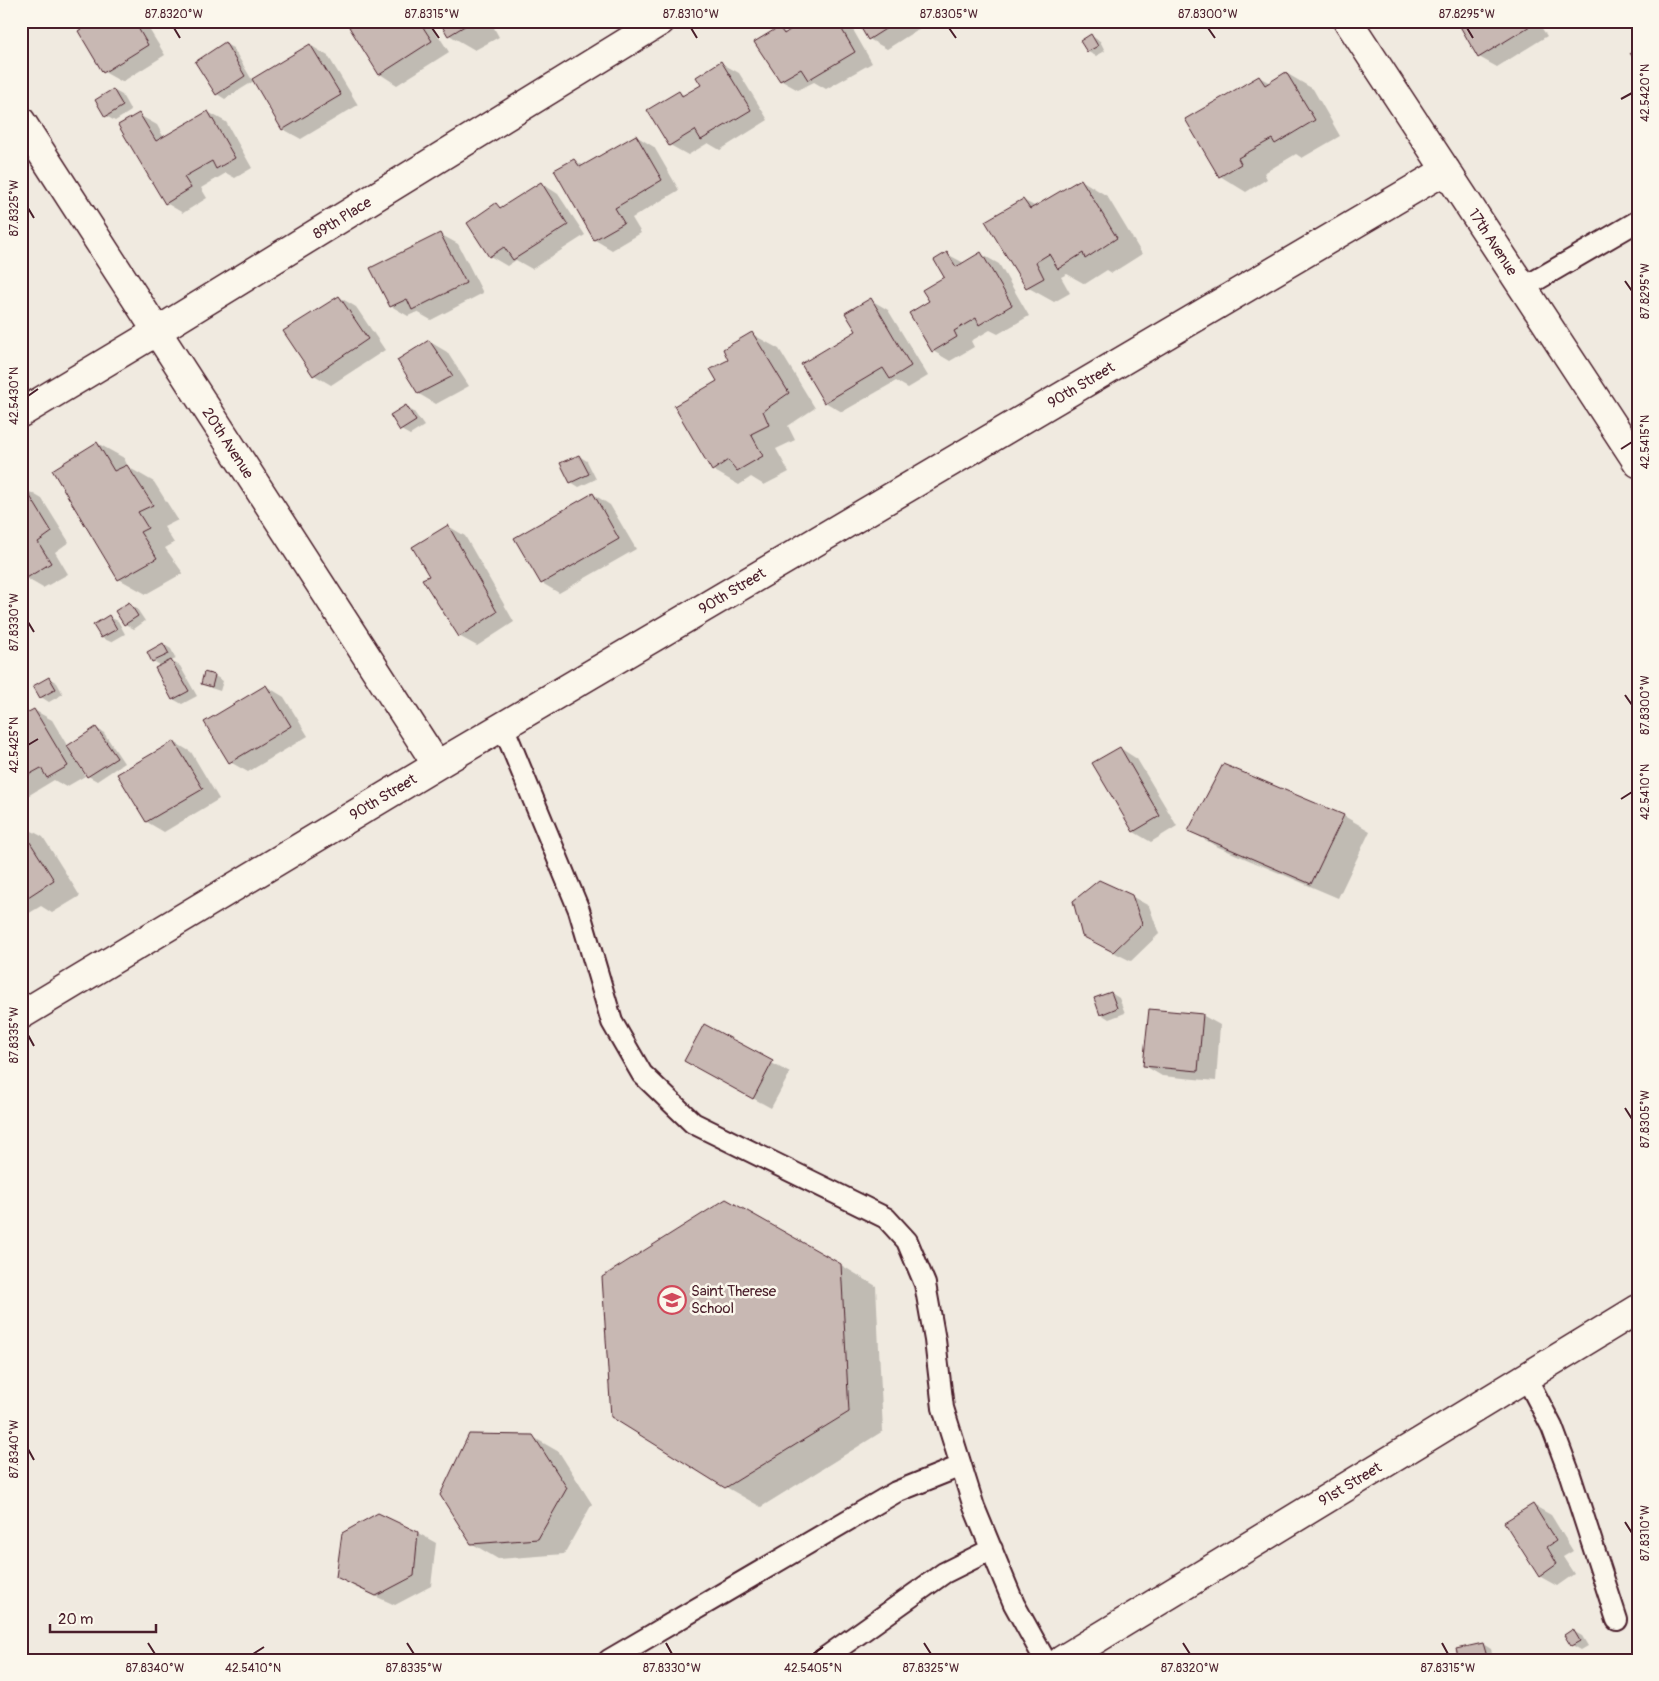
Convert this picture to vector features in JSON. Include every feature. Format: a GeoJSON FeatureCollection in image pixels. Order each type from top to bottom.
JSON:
{"type":"FeatureCollection","features":[{"type":"Feature","properties":{"kind":"street","name":"89th Place"},"geometry":{"type":"LineString","coordinates":[[21,413],[661,21]]}},
{"type":"Feature","properties":{"kind":"street","name":"17th Avenue"},"geometry":{"type":"LineString","coordinates":[[1348,21],[1638,463]]}},
{"type":"Feature","properties":{"kind":"street","name":"20th Avenue"},"geometry":{"type":"LineString","coordinates":[[21,122],[436,765]]}},
{"type":"Feature","properties":{"kind":"street","name":"90th Street"},"geometry":{"type":"LineString","coordinates":[[21,1016],[436,765],[1446,170]]}},
{"type":"Feature","properties":{"kind":"street","name":"91st Street"},"geometry":{"type":"LineString","coordinates":[[1062,1660],[1638,1309]]}},
{"type":"Feature","properties":{"kind":"lane"},"geometry":{"type":"LineString","coordinates":[[1523,288],[1638,221]]}},
{"type":"Feature","properties":{"kind":"lane"},"geometry":{"type":"LineString","coordinates":[[502,726],[579,910],[612,1022],[642,1074],[692,1123],[886,1218],[907,1241],[926,1284],[943,1408],[974,1507],[1014,1604],[1045,1660]]}},
{"type":"Feature","properties":{"kind":"lane"},"geometry":{"type":"LineString","coordinates":[[1526,1377],[1552,1427],[1564,1459],[1617,1620]]}},
{"type":"Feature","properties":{"kind":"lane"},"geometry":{"type":"LineString","coordinates":[[609,1660],[896,1492],[961,1466]]}},
{"type":"Feature","properties":{"kind":"lane"},"geometry":{"type":"LineString","coordinates":[[822,1660],[944,1573],[992,1550]]}},
{"type":"Feature","properties":{"kind":"building"},"geometry":{"type":"Polygon","coordinates":[[[93,21],[134,21],[148,45],[103,73],[78,31],[93,21]]]}},
{"type":"Feature","properties":{"kind":"building"},"geometry":{"type":"Polygon","coordinates":[[[359,21],[419,21],[432,41],[379,75],[349,27],[359,21]]]}},
{"type":"Feature","properties":{"kind":"building"},"geometry":{"type":"Polygon","coordinates":[[[439,21],[473,21],[448,36],[439,21]]]}},
{"type":"Feature","properties":{"kind":"building"},"geometry":{"type":"Polygon","coordinates":[[[803,21],[837,21],[855,52],[808,80],[801,69],[780,81],[754,42],[779,27],[784,34],[803,21]]]}},
{"type":"Feature","properties":{"kind":"building"},"geometry":{"type":"Polygon","coordinates":[[[857,21],[898,21],[868,40],[857,21]]]}},
{"type":"Feature","properties":{"kind":"building"},"geometry":{"type":"Polygon","coordinates":[[[1457,21],[1527,21],[1530,26],[1478,58],[1457,21]]]}},
{"type":"Feature","properties":{"kind":"building"},"geometry":{"type":"Polygon","coordinates":[[[1091,34],[1098,46],[1087,52],[1080,41],[1091,34]]]}},
{"type":"Feature","properties":{"kind":"building"},"geometry":{"type":"Polygon","coordinates":[[[225,42],[245,76],[216,95],[195,62],[225,42]]]}},
{"type":"Feature","properties":{"kind":"building"},"geometry":{"type":"Polygon","coordinates":[[[310,44],[341,95],[282,130],[252,79],[310,44]]]}},
{"type":"Feature","properties":{"kind":"building"},"geometry":{"type":"Polygon","coordinates":[[[1638,48],[1638,65],[1630,53],[1638,48]]]}},
{"type":"Feature","properties":{"kind":"building"},"geometry":{"type":"Polygon","coordinates":[[[721,61],[751,110],[701,140],[695,130],[669,146],[647,110],[679,91],[682,96],[701,85],[696,77],[721,61]]]}},
{"type":"Feature","properties":{"kind":"building"},"geometry":{"type":"Polygon","coordinates":[[[1286,72],[1315,120],[1275,144],[1272,139],[1238,158],[1241,164],[1219,177],[1185,119],[1259,76],[1265,85],[1286,72]]]}},
{"type":"Feature","properties":{"kind":"building"},"geometry":{"type":"Polygon","coordinates":[[[113,89],[123,106],[105,117],[95,100],[113,89]]]}},
{"type":"Feature","properties":{"kind":"building"},"geometry":{"type":"Polygon","coordinates":[[[208,111],[235,158],[216,169],[212,161],[184,177],[191,188],[165,204],[118,125],[139,113],[156,141],[208,111]]]}},
{"type":"Feature","properties":{"kind":"building"},"geometry":{"type":"Polygon","coordinates":[[[636,135],[662,180],[615,208],[624,223],[594,240],[554,170],[574,159],[580,167],[636,135]]]}},
{"type":"Feature","properties":{"kind":"building"},"geometry":{"type":"Polygon","coordinates":[[[1081,179],[1117,238],[1085,259],[1083,253],[1058,269],[1049,254],[1036,262],[1044,278],[1026,288],[985,221],[1023,199],[1030,209],[1081,179]]]}},
{"type":"Feature","properties":{"kind":"building"},"geometry":{"type":"Polygon","coordinates":[[[541,182],[568,225],[513,260],[504,247],[489,257],[467,223],[496,203],[500,208],[541,182]]]}},
{"type":"Feature","properties":{"kind":"building"},"geometry":{"type":"Polygon","coordinates":[[[440,233],[466,283],[412,310],[407,299],[390,307],[370,268],[440,233]]]}},
{"type":"Feature","properties":{"kind":"building"},"geometry":{"type":"Polygon","coordinates":[[[947,252],[956,267],[981,252],[1012,305],[979,325],[976,318],[954,331],[957,337],[932,352],[909,313],[929,301],[922,290],[944,277],[934,260],[947,252]]]}},
{"type":"Feature","properties":{"kind":"building"},"geometry":{"type":"Polygon","coordinates":[[[339,296],[368,339],[313,376],[283,331],[339,296]]]}},
{"type":"Feature","properties":{"kind":"building"},"geometry":{"type":"Polygon","coordinates":[[[871,298],[911,366],[890,379],[883,368],[824,403],[801,364],[856,331],[845,313],[871,298]]]}},
{"type":"Feature","properties":{"kind":"building"},"geometry":{"type":"Polygon","coordinates":[[[752,332],[789,393],[763,411],[769,425],[751,434],[763,456],[737,471],[728,460],[712,471],[674,406],[717,381],[710,369],[728,360],[723,349],[752,332]]]}},
{"type":"Feature","properties":{"kind":"building"},"geometry":{"type":"Polygon","coordinates":[[[429,340],[453,376],[418,394],[397,360],[429,340]]]}},
{"type":"Feature","properties":{"kind":"building"},"geometry":{"type":"Polygon","coordinates":[[[406,405],[416,421],[400,431],[390,415],[406,405]]]}},
{"type":"Feature","properties":{"kind":"building"},"geometry":{"type":"Polygon","coordinates":[[[97,442],[114,471],[127,465],[153,505],[138,512],[148,528],[140,532],[157,558],[118,580],[52,470],[97,442]]]}},
{"type":"Feature","properties":{"kind":"building"},"geometry":{"type":"Polygon","coordinates":[[[579,455],[589,474],[570,483],[560,463],[579,455]]]}},
{"type":"Feature","properties":{"kind":"building"},"geometry":{"type":"Polygon","coordinates":[[[25,488],[52,532],[38,542],[51,563],[25,579],[21,572],[21,490],[25,488]]]}},
{"type":"Feature","properties":{"kind":"building"},"geometry":{"type":"Polygon","coordinates":[[[593,493],[619,539],[541,584],[514,538],[593,493]]]}},
{"type":"Feature","properties":{"kind":"building"},"geometry":{"type":"Polygon","coordinates":[[[448,525],[497,612],[459,637],[422,579],[429,576],[412,547],[448,525]]]}},
{"type":"Feature","properties":{"kind":"building"},"geometry":{"type":"Polygon","coordinates":[[[129,602],[138,616],[124,625],[115,611],[129,602]]]}},
{"type":"Feature","properties":{"kind":"building"},"geometry":{"type":"Polygon","coordinates":[[[109,615],[117,629],[101,638],[93,625],[109,615]]]}},
{"type":"Feature","properties":{"kind":"building"},"geometry":{"type":"Polygon","coordinates":[[[163,643],[169,654],[152,662],[147,652],[163,643]]]}},
{"type":"Feature","properties":{"kind":"building"},"geometry":{"type":"Polygon","coordinates":[[[171,660],[189,691],[172,700],[155,668],[171,660]]]}},
{"type":"Feature","properties":{"kind":"building"},"geometry":{"type":"Polygon","coordinates":[[[204,672],[215,675],[212,687],[201,684],[204,672]]]}},
{"type":"Feature","properties":{"kind":"building"},"geometry":{"type":"Polygon","coordinates":[[[49,677],[56,689],[40,698],[33,686],[49,677]]]}},
{"type":"Feature","properties":{"kind":"building"},"geometry":{"type":"Polygon","coordinates":[[[266,685],[291,726],[229,763],[204,722],[266,685]]]}},
{"type":"Feature","properties":{"kind":"building"},"geometry":{"type":"Polygon","coordinates":[[[34,709],[68,766],[47,778],[41,768],[21,779],[21,716],[34,709]]]}},
{"type":"Feature","properties":{"kind":"building"},"geometry":{"type":"Polygon","coordinates":[[[96,727],[117,758],[87,777],[67,746],[96,727]]]}},
{"type":"Feature","properties":{"kind":"building"},"geometry":{"type":"Polygon","coordinates":[[[174,741],[203,789],[146,822],[117,774],[174,741]]]}},
{"type":"Feature","properties":{"kind":"building"},"geometry":{"type":"Polygon","coordinates":[[[1120,747],[1160,816],[1133,832],[1092,763],[1120,747]]]}},
{"type":"Feature","properties":{"kind":"building"},"geometry":{"type":"Polygon","coordinates":[[[1223,764],[1344,815],[1311,884],[1188,831],[1223,764]]]}},
{"type":"Feature","properties":{"kind":"building"},"geometry":{"type":"Polygon","coordinates":[[[21,828],[54,880],[25,899],[21,893],[21,828]]]}},
{"type":"Feature","properties":{"kind":"building"},"geometry":{"type":"Polygon","coordinates":[[[1099,880],[1132,895],[1142,924],[1113,952],[1082,936],[1073,901],[1099,880]]]}},
{"type":"Feature","properties":{"kind":"building"},"geometry":{"type":"Polygon","coordinates":[[[1111,992],[1117,1008],[1100,1015],[1094,998],[1111,992]]]}},
{"type":"Feature","properties":{"kind":"building"},"geometry":{"type":"Polygon","coordinates":[[[1149,1009],[1203,1014],[1198,1071],[1143,1066],[1149,1009]]]}},
{"type":"Feature","properties":{"kind":"building"},"geometry":{"type":"Polygon","coordinates":[[[704,1024],[773,1061],[753,1099],[684,1061],[704,1024]]]}},
{"type":"Feature","properties":{"kind":"building"},"geometry":{"type":"Polygon","coordinates":[[[726,1199],[841,1264],[849,1412],[725,1488],[611,1417],[602,1277],[726,1199]]]}},
{"type":"Feature","properties":{"kind":"building"},"geometry":{"type":"Polygon","coordinates":[[[469,1434],[533,1435],[567,1488],[538,1539],[471,1544],[440,1495],[469,1434]]]}},
{"type":"Feature","properties":{"kind":"building"},"geometry":{"type":"Polygon","coordinates":[[[1533,1504],[1556,1541],[1547,1547],[1557,1564],[1539,1577],[1504,1522],[1533,1504]]]}},
{"type":"Feature","properties":{"kind":"building"},"geometry":{"type":"Polygon","coordinates":[[[378,1513],[418,1532],[414,1576],[376,1596],[336,1577],[342,1533],[378,1513]]]}},
{"type":"Feature","properties":{"kind":"building"},"geometry":{"type":"Polygon","coordinates":[[[1573,1629],[1580,1641],[1571,1646],[1564,1635],[1573,1629]]]}},
{"type":"Feature","properties":{"kind":"building"},"geometry":{"type":"Polygon","coordinates":[[[1483,1643],[1488,1660],[1459,1660],[1456,1649],[1483,1643]]]}},
{"type":"Feature","properties":{"kind":"place","name":"Saint Therese School"},"geometry":{"type":"Point","coordinates":[672,1300]}}]}
